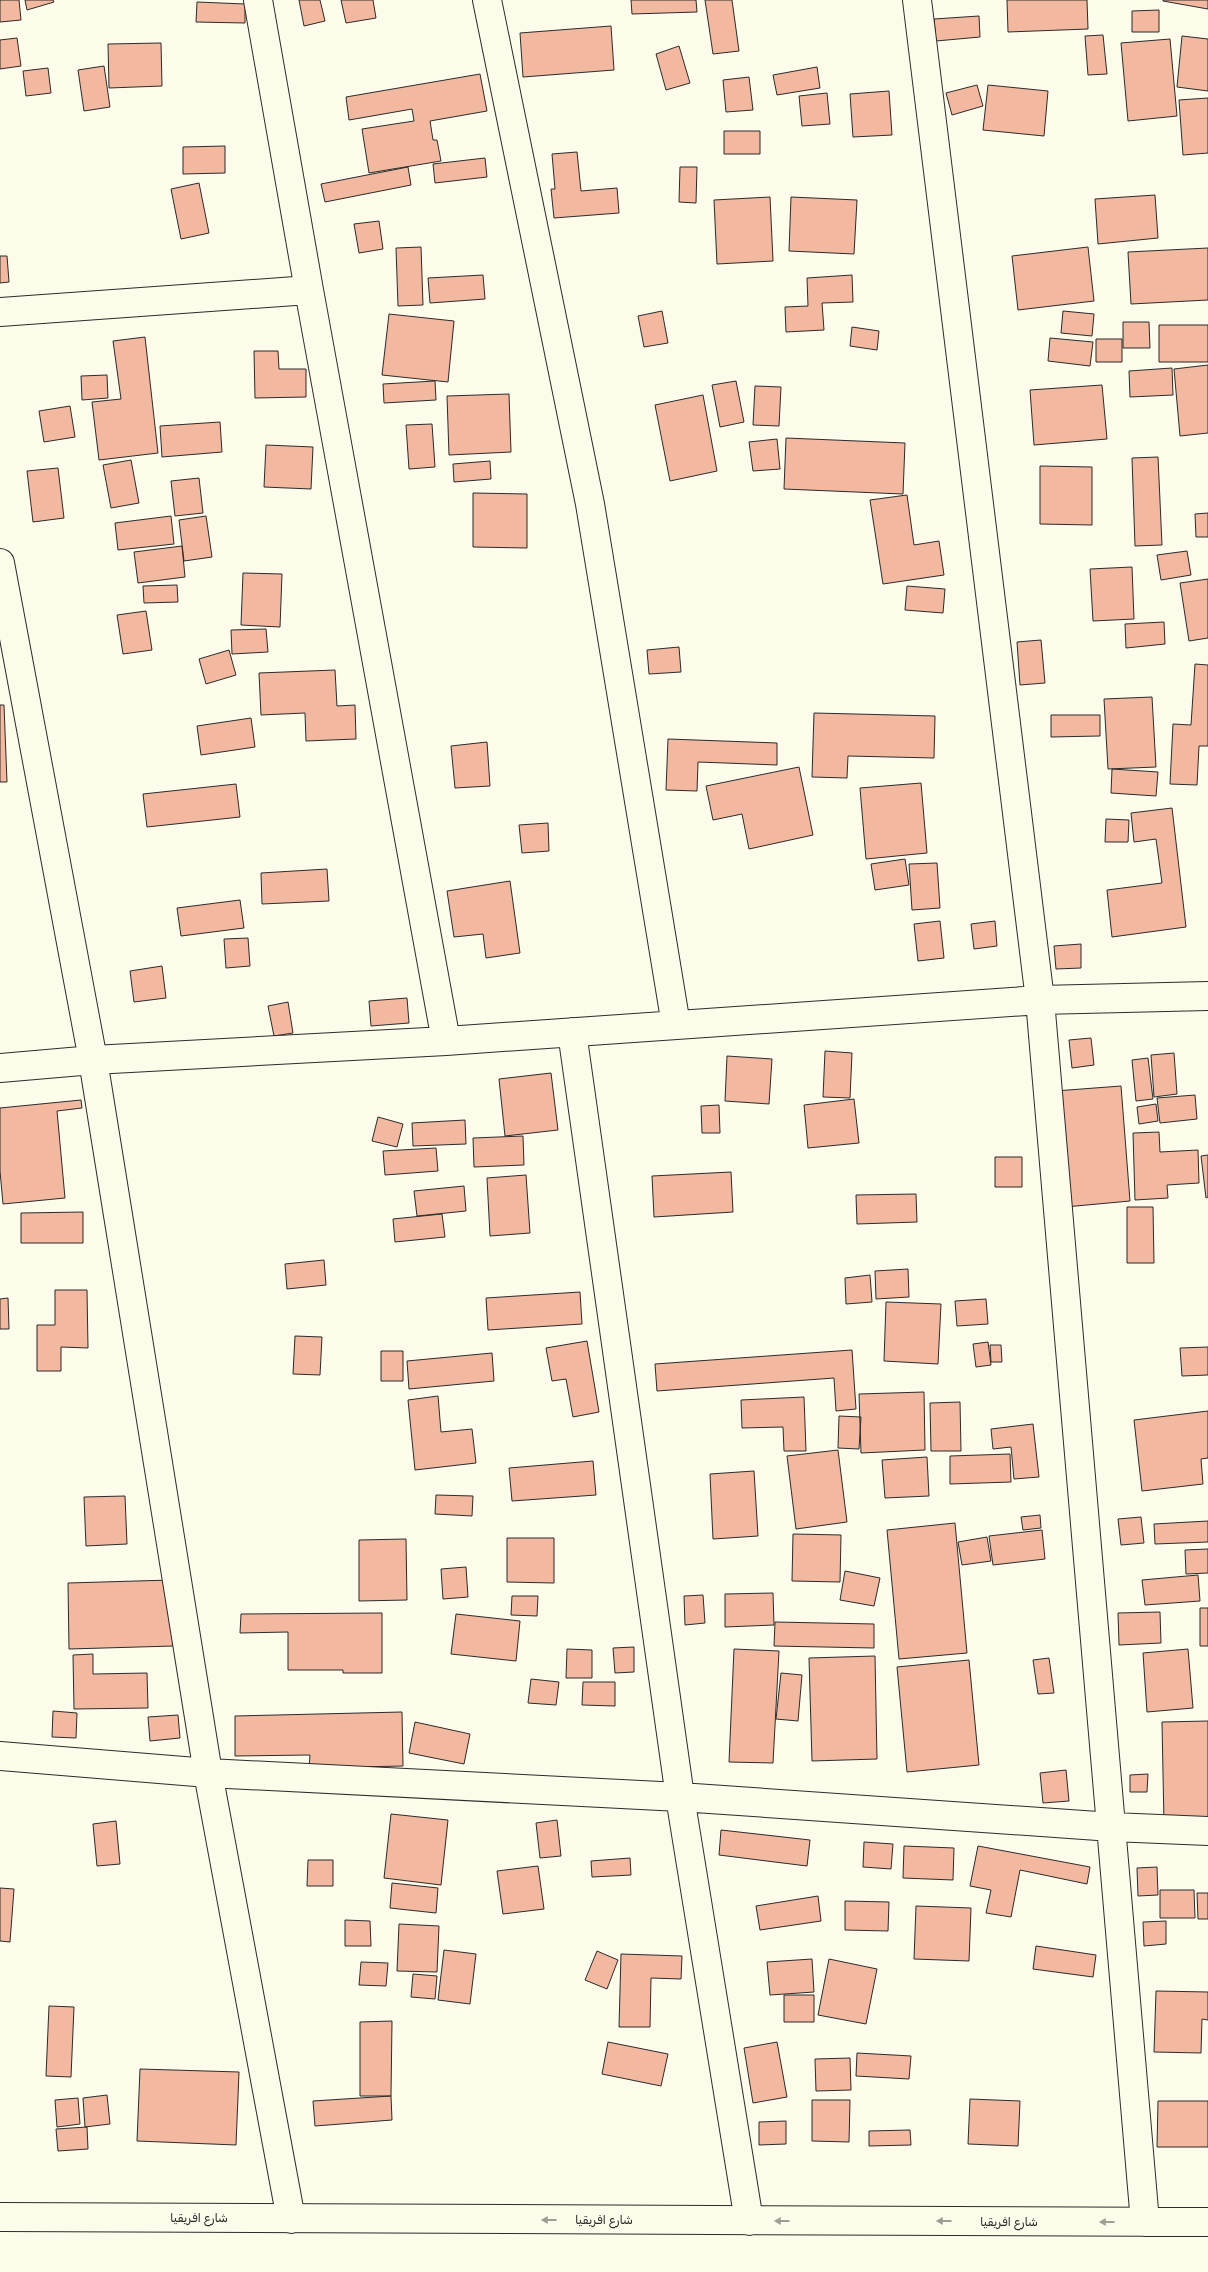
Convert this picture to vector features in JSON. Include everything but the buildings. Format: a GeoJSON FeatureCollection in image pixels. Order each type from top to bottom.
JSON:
{"type":"FeatureCollection","features":[{"type":"Feature","properties":{"kind":"street"},"geometry":{"type":"LineString","coordinates":[[258,0],[446,1041]]}},
{"type":"Feature","properties":{"kind":"street"},"geometry":{"type":"LineString","coordinates":[[487,0],[590,504],[676,1025]]}},
{"type":"Feature","properties":{"kind":"street"},"geometry":{"type":"LineString","coordinates":[[917,0],[1040,1000],[1112,1828],[1144,2222]]}},
{"type":"Feature","properties":{"kind":"street"},"geometry":{"type":"LineString","coordinates":[[0,312],[309,290]]}},
{"type":"Feature","properties":{"kind":"street"},"geometry":{"type":"LineString","coordinates":[[0,563],[10,671],[93,1060],[208,1773],[291,2219]]}},
{"type":"Feature","properties":{"kind":"street"},"geometry":{"type":"LineString","coordinates":[[0,1068],[93,1060],[446,1041],[1040,1000],[1208,996]]}},
{"type":"Feature","properties":{"kind":"street"},"geometry":{"type":"LineString","coordinates":[[572,1032],[680,1797],[748,2221]]}},
{"type":"Feature","properties":{"kind":"street"},"geometry":{"type":"LineString","coordinates":[[0,1756],[208,1773],[680,1797],[1112,1828],[1208,1831]]}},
{"type":"Feature","properties":{"kind":"street","name":"شارع افريقيا"},"geometry":{"type":"LineString","coordinates":[[0,2217],[1208,2222]]}}]}
